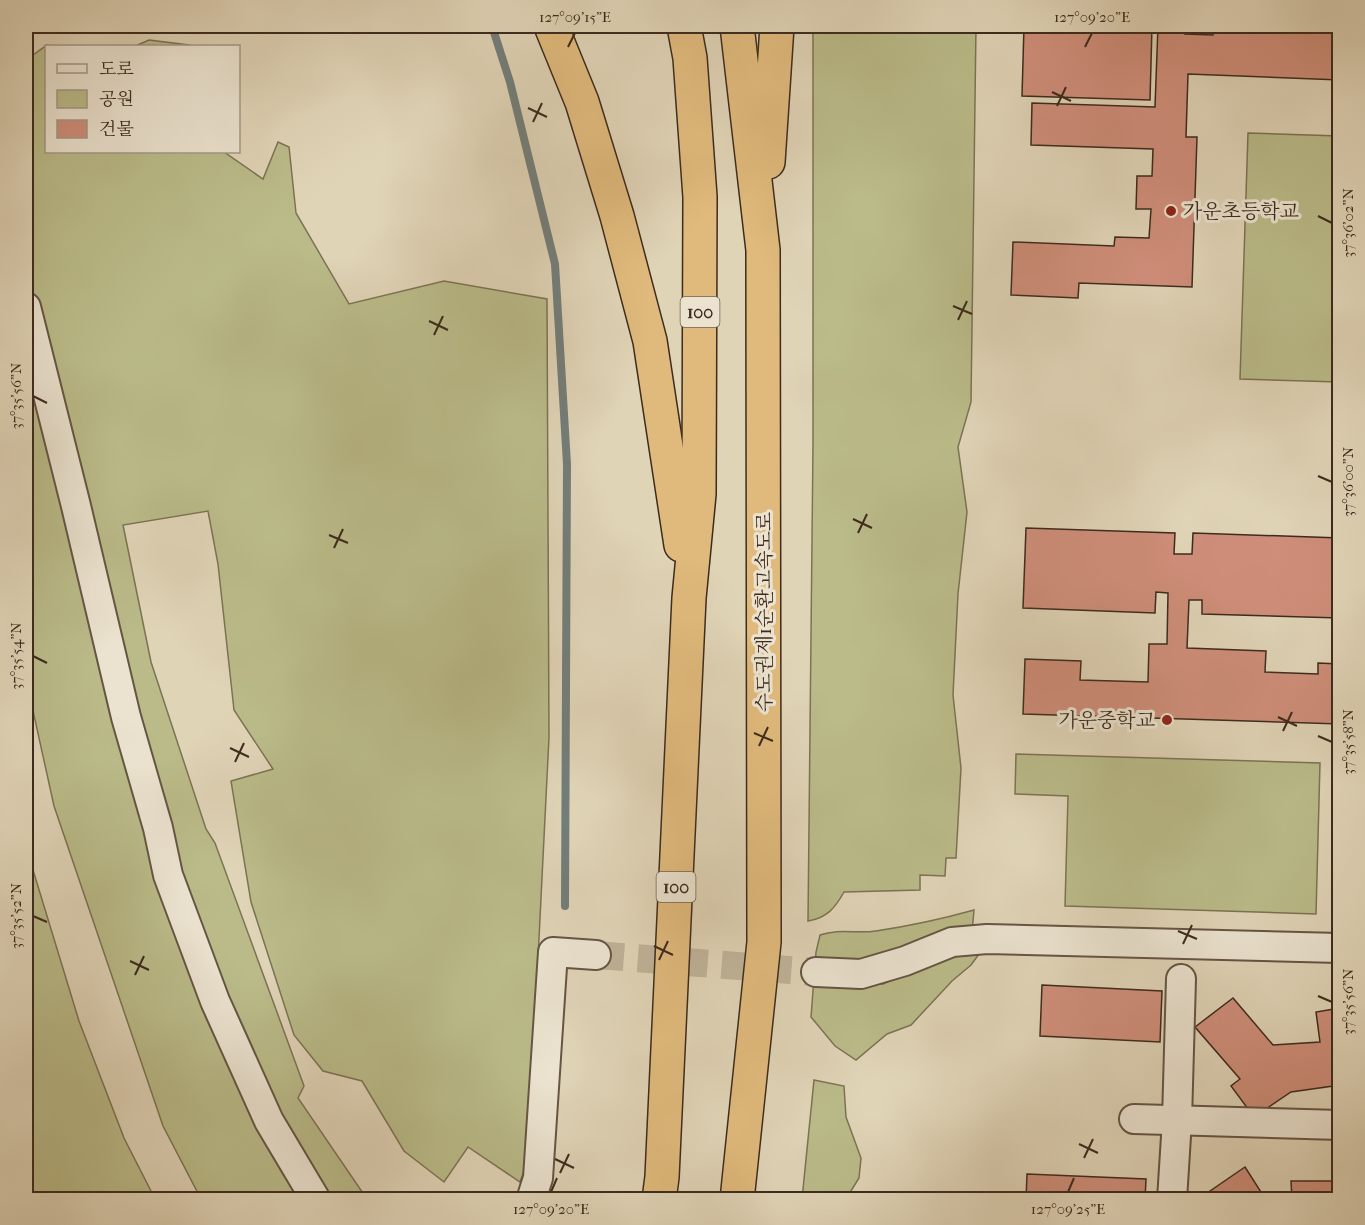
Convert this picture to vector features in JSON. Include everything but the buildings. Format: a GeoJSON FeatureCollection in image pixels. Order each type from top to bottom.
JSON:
{"type":"FeatureCollection","features":[{"type":"Feature","properties":{"kind":"highway"},"geometry":{"type":"LineString","coordinates":[[550,26],[582,102],[617,216],[650,341],[689,598]]}},
{"type":"Feature","properties":{"kind":"highway","name":"100"},"geometry":{"type":"LineString","coordinates":[[659,1200],[662,1177],[689,598],[699,494],[700,197],[690,58],[684,26]]}},
{"type":"Feature","properties":{"kind":"highway","name":"수도권제1순환고속도로"},"geometry":{"type":"LineString","coordinates":[[736,26],[763,250],[764,942],[737,1200]]}},
{"type":"Feature","properties":{"kind":"highway"},"geometry":{"type":"LineString","coordinates":[[763,250],[777,26]]}},
{"type":"Feature","properties":{"kind":"street"},"geometry":{"type":"LineString","coordinates":[[26,308],[126,717],[158,828],[168,875],[215,1001],[264,1110],[316,1200]]}},
{"type":"Feature","properties":{"kind":"street"},"geometry":{"type":"LineString","coordinates":[[816,972],[861,974],[905,961],[952,942],[987,939],[1340,948]]}},
{"type":"Feature","properties":{"kind":"street"},"geometry":{"type":"LineString","coordinates":[[531,1200],[538,1178],[554,952],[596,956]]}},
{"type":"Feature","properties":{"kind":"street"},"geometry":{"type":"LineString","coordinates":[[1172,1200],[1181,979]]}},
{"type":"Feature","properties":{"kind":"street"},"geometry":{"type":"LineString","coordinates":[[1134,1119],[1340,1125]]}},
{"type":"Feature","properties":{"kind":"green space"},"geometry":{"type":"Polygon","coordinates":[[[813,26],[976,26],[971,402],[958,447],[967,512],[958,594],[953,695],[961,768],[956,858],[946,858],[945,876],[920,875],[920,890],[844,892],[830,911],[808,921],[813,445],[813,26]]]}},
{"type":"Feature","properties":{"kind":"green space"},"geometry":{"type":"Polygon","coordinates":[[[149,40],[189,45],[137,45],[149,40]]]}},
{"type":"Feature","properties":{"kind":"green space"},"geometry":{"type":"Polygon","coordinates":[[[45,46],[45,153],[225,153],[263,179],[278,142],[289,147],[296,213],[349,304],[444,281],[547,299],[549,737],[528,1160],[520,1182],[468,1147],[444,1182],[404,1151],[362,1081],[323,1071],[294,1035],[251,902],[231,781],[273,769],[234,710],[218,564],[208,511],[123,525],[151,662],[206,829],[215,843],[304,1086],[298,1098],[367,1199],[201,1199],[163,1126],[54,806],[26,679],[26,60],[45,46]]]}},
{"type":"Feature","properties":{"kind":"green space"},"geometry":{"type":"Polygon","coordinates":[[[1248,133],[1339,136],[1339,382],[1240,379],[1248,133]]]}},
{"type":"Feature","properties":{"kind":"green space"},"geometry":{"type":"Polygon","coordinates":[[[1016,754],[1320,763],[1316,914],[1065,906],[1068,796],[1015,794],[1016,754]]]}},
{"type":"Feature","properties":{"kind":"green space"},"geometry":{"type":"Polygon","coordinates":[[[26,847],[79,1021],[124,1138],[155,1199],[29,1199],[26,1185],[26,847]]]}},
{"type":"Feature","properties":{"kind":"green space"},"geometry":{"type":"Polygon","coordinates":[[[974,910],[972,932],[829,985],[883,984],[960,951],[982,950],[971,965],[952,981],[911,1025],[887,1034],[856,1060],[835,1046],[811,1017],[816,952],[820,935],[888,929],[974,910]]]}},
{"type":"Feature","properties":{"kind":"green space"},"geometry":{"type":"Polygon","coordinates":[[[814,1080],[844,1086],[846,1117],[861,1158],[859,1178],[846,1199],[802,1199],[814,1080]]]}},
{"type":"Feature","properties":{"kind":"waterway"},"geometry":{"type":"LineString","coordinates":[[492,26],[510,82],[555,264],[567,464],[565,906]]}},
{"type":"Feature","properties":{"kind":"tunnel"},"geometry":{"type":"LineString","coordinates":[[596,955],[816,972]]}},
{"type":"Feature","properties":{"kind":"place","name":"가운초등학교"},"geometry":{"type":"Point","coordinates":[1171,211]}},
{"type":"Feature","properties":{"kind":"place","name":"가운중학교"},"geometry":{"type":"Point","coordinates":[1167,720]}}]}
